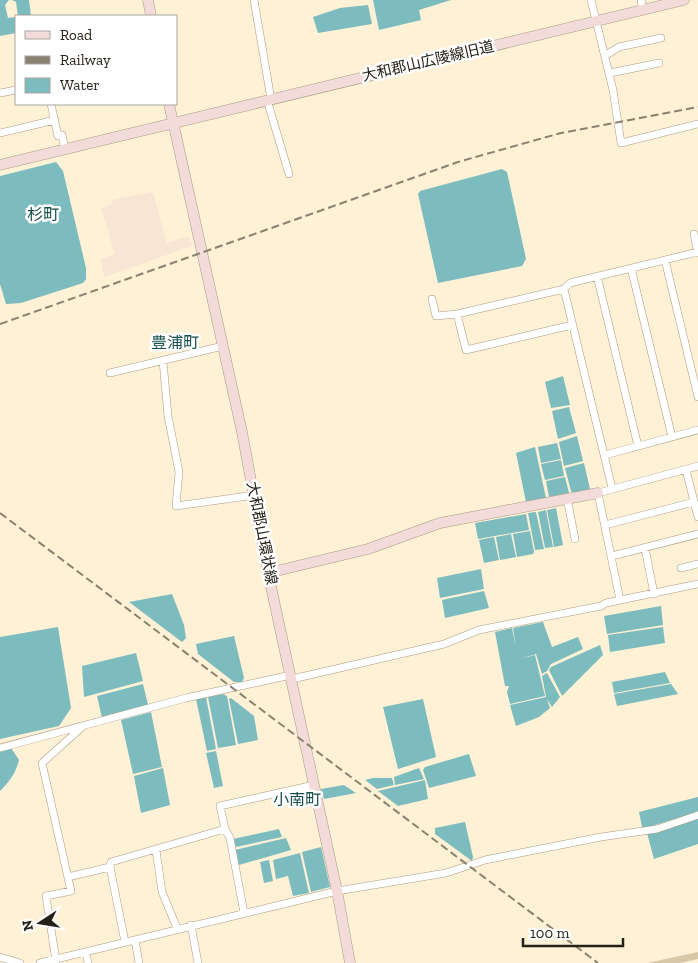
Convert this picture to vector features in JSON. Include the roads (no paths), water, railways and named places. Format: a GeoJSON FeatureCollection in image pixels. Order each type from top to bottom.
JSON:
{"type":"FeatureCollection","features":[{"type":"Feature","properties":{"kind":"street"},"geometry":{"type":"LineString","coordinates":[[148,0],[151,15]]}},
{"type":"Feature","properties":{"kind":"street"},"geometry":{"type":"LineString","coordinates":[[254,0],[269,100],[289,174]]}},
{"type":"Feature","properties":{"kind":"street"},"geometry":{"type":"LineString","coordinates":[[591,0],[610,73],[621,143],[698,124]]}},
{"type":"Feature","properties":{"kind":"street","name":"大和郡山広陵線旧道"},"geometry":{"type":"LineString","coordinates":[[0,165],[598,21],[642,5],[684,0]]}},
{"type":"Feature","properties":{"kind":"street"},"geometry":{"type":"LineString","coordinates":[[606,55],[619,47],[661,38]]}},
{"type":"Feature","properties":{"kind":"street"},"geometry":{"type":"LineString","coordinates":[[610,73],[659,63]]}},
{"type":"Feature","properties":{"kind":"street"},"geometry":{"type":"LineString","coordinates":[[0,93],[15,90]]}},
{"type":"Feature","properties":{"kind":"street"},"geometry":{"type":"LineString","coordinates":[[51,105],[58,136],[62,135],[65,149]]}},
{"type":"Feature","properties":{"kind":"street","name":"大和郡山環状線"},"geometry":{"type":"LineString","coordinates":[[169,105],[255,495],[268,573],[337,891],[350,963]]}},
{"type":"Feature","properties":{"kind":"street"},"geometry":{"type":"LineString","coordinates":[[0,133],[55,120]]}},
{"type":"Feature","properties":{"kind":"street"},"geometry":{"type":"LineString","coordinates":[[432,299],[436,316],[441,318],[564,289],[570,283],[698,252],[694,234]]}},
{"type":"Feature","properties":{"kind":"street"},"geometry":{"type":"LineString","coordinates":[[665,260],[698,398]]}},
{"type":"Feature","properties":{"kind":"street"},"geometry":{"type":"LineString","coordinates":[[631,268],[672,437]]}},
{"type":"Feature","properties":{"kind":"street"},"geometry":{"type":"LineString","coordinates":[[597,276],[638,446]]}},
{"type":"Feature","properties":{"kind":"street"},"geometry":{"type":"LineString","coordinates":[[564,289],[612,488]]}},
{"type":"Feature","properties":{"kind":"street"},"geometry":{"type":"LineString","coordinates":[[458,314],[466,350],[572,326]]}},
{"type":"Feature","properties":{"kind":"street"},"geometry":{"type":"LineString","coordinates":[[110,373],[222,346]]}},
{"type":"Feature","properties":{"kind":"street"},"geometry":{"type":"LineString","coordinates":[[163,361],[168,416],[179,472],[176,506],[255,495]]}},
{"type":"Feature","properties":{"kind":"street"},"geometry":{"type":"LineString","coordinates":[[605,455],[698,430]]}},
{"type":"Feature","properties":{"kind":"street"},"geometry":{"type":"LineString","coordinates":[[268,573],[368,548],[440,522],[598,493],[698,466]]}},
{"type":"Feature","properties":{"kind":"street"},"geometry":{"type":"LineString","coordinates":[[686,470],[698,517]]}},
{"type":"Feature","properties":{"kind":"street"},"geometry":{"type":"LineString","coordinates":[[598,493],[620,600]]}},
{"type":"Feature","properties":{"kind":"street"},"geometry":{"type":"LineString","coordinates":[[568,498],[575,539]]}},
{"type":"Feature","properties":{"kind":"street"},"geometry":{"type":"LineString","coordinates":[[605,525],[694,502]]}},
{"type":"Feature","properties":{"kind":"street"},"geometry":{"type":"LineString","coordinates":[[612,556],[698,534]]}},
{"type":"Feature","properties":{"kind":"street"},"geometry":{"type":"LineString","coordinates":[[645,548],[654,594]]}},
{"type":"Feature","properties":{"kind":"street"},"geometry":{"type":"LineString","coordinates":[[681,568],[698,564]]}},
{"type":"Feature","properties":{"kind":"street"},"geometry":{"type":"LineString","coordinates":[[0,748],[218,690],[436,647],[479,630],[569,613],[698,584]]}},
{"type":"Feature","properties":{"kind":"street"},"geometry":{"type":"LineString","coordinates":[[56,961],[46,896],[71,891],[42,763],[82,727]]}},
{"type":"Feature","properties":{"kind":"street"},"geometry":{"type":"LineString","coordinates":[[244,913],[230,838],[225,829],[220,806],[314,785]]}},
{"type":"Feature","properties":{"kind":"street"},"geometry":{"type":"LineString","coordinates":[[40,963],[56,961],[177,928],[337,891],[446,873],[486,860],[601,837],[657,829],[698,815]]}},
{"type":"Feature","properties":{"kind":"street"},"geometry":{"type":"LineString","coordinates":[[125,942],[110,866],[111,862],[225,829]]}},
{"type":"Feature","properties":{"kind":"street"},"geometry":{"type":"LineString","coordinates":[[156,850],[162,892],[177,928]]}},
{"type":"Feature","properties":{"kind":"street"},"geometry":{"type":"LineString","coordinates":[[68,876],[110,866]]}},
{"type":"Feature","properties":{"kind":"street"},"geometry":{"type":"LineString","coordinates":[[190,925],[198,963]]}},
{"type":"Feature","properties":{"kind":"street"},"geometry":{"type":"LineString","coordinates":[[135,940],[139,963]]}},
{"type":"Feature","properties":{"kind":"street"},"geometry":{"type":"LineString","coordinates":[[86,953],[88,963]]}},
{"type":"Feature","properties":{"kind":"street"},"geometry":{"type":"LineString","coordinates":[[0,957],[20,963]]}},
{"type":"Feature","properties":{"kind":"water"},"geometry":{"type":"Polygon","coordinates":[[[0,0],[9,0],[5,5],[8,18],[15,17],[15,33],[0,36],[0,0]]]}},
{"type":"Feature","properties":{"kind":"water"},"geometry":{"type":"Polygon","coordinates":[[[12,0],[29,0],[31,15],[18,15],[16,2],[12,0]]]}},
{"type":"Feature","properties":{"kind":"water"},"geometry":{"type":"Polygon","coordinates":[[[373,0],[451,0],[419,10],[421,20],[379,30],[373,0]]]}},
{"type":"Feature","properties":{"kind":"water"},"geometry":{"type":"Polygon","coordinates":[[[368,5],[372,24],[318,33],[313,17],[340,8],[368,5]]]}},
{"type":"Feature","properties":{"kind":"water"},"geometry":{"type":"Polygon","coordinates":[[[56,162],[63,171],[86,268],[86,279],[83,283],[21,303],[6,304],[0,284],[0,176],[56,162]]]}},
{"type":"Feature","properties":{"kind":"water"},"geometry":{"type":"Polygon","coordinates":[[[502,169],[507,172],[526,259],[522,266],[438,283],[418,194],[420,191],[502,169]]]}},
{"type":"Feature","properties":{"kind":"water"},"geometry":{"type":"Polygon","coordinates":[[[563,376],[570,405],[551,408],[545,382],[563,376]]]}},
{"type":"Feature","properties":{"kind":"water"},"geometry":{"type":"Polygon","coordinates":[[[569,407],[576,433],[558,439],[552,411],[569,407]]]}},
{"type":"Feature","properties":{"kind":"water"},"geometry":{"type":"Polygon","coordinates":[[[577,436],[583,461],[564,466],[559,442],[577,436]]]}},
{"type":"Feature","properties":{"kind":"water"},"geometry":{"type":"Polygon","coordinates":[[[557,443],[561,459],[541,463],[538,447],[557,443]]]}},
{"type":"Feature","properties":{"kind":"water"},"geometry":{"type":"Polygon","coordinates":[[[535,447],[546,498],[526,502],[516,453],[535,447]]]}},
{"type":"Feature","properties":{"kind":"water"},"geometry":{"type":"Polygon","coordinates":[[[561,460],[564,476],[545,480],[541,464],[561,460]]]}},
{"type":"Feature","properties":{"kind":"water"},"geometry":{"type":"Polygon","coordinates":[[[584,463],[590,489],[574,493],[571,491],[565,468],[584,463]]]}},
{"type":"Feature","properties":{"kind":"water"},"geometry":{"type":"Polygon","coordinates":[[[565,477],[569,493],[549,497],[546,481],[565,477]]]}},
{"type":"Feature","properties":{"kind":"water"},"geometry":{"type":"Polygon","coordinates":[[[556,508],[563,545],[554,547],[547,510],[556,508]]]}},
{"type":"Feature","properties":{"kind":"water"},"geometry":{"type":"Polygon","coordinates":[[[546,510],[553,547],[545,548],[538,512],[546,510]]]}},
{"type":"Feature","properties":{"kind":"water"},"geometry":{"type":"Polygon","coordinates":[[[536,512],[544,549],[535,550],[528,513],[536,512]]]}},
{"type":"Feature","properties":{"kind":"water"},"geometry":{"type":"Polygon","coordinates":[[[526,514],[529,530],[478,539],[475,523],[526,514]]]}},
{"type":"Feature","properties":{"kind":"water"},"geometry":{"type":"Polygon","coordinates":[[[530,531],[533,554],[517,557],[513,534],[530,531]]]}},
{"type":"Feature","properties":{"kind":"water"},"geometry":{"type":"Polygon","coordinates":[[[511,534],[516,557],[500,560],[496,537],[511,534]]]}},
{"type":"Feature","properties":{"kind":"water"},"geometry":{"type":"Polygon","coordinates":[[[494,537],[499,560],[484,563],[479,540],[494,537]]]}},
{"type":"Feature","properties":{"kind":"water"},"geometry":{"type":"Polygon","coordinates":[[[481,569],[484,589],[440,598],[437,578],[481,569]]]}},
{"type":"Feature","properties":{"kind":"water"},"geometry":{"type":"Polygon","coordinates":[[[484,591],[489,608],[445,618],[442,600],[484,591]]]}},
{"type":"Feature","properties":{"kind":"water"},"geometry":{"type":"Polygon","coordinates":[[[172,594],[184,625],[186,638],[182,642],[129,602],[172,594]]]}},
{"type":"Feature","properties":{"kind":"water"},"geometry":{"type":"Polygon","coordinates":[[[661,606],[663,625],[607,634],[604,616],[661,606]]]}},
{"type":"Feature","properties":{"kind":"water"},"geometry":{"type":"Polygon","coordinates":[[[543,622],[552,647],[578,637],[583,649],[551,664],[547,671],[542,674],[536,654],[519,659],[535,655],[545,696],[510,704],[507,692],[509,686],[505,686],[495,632],[512,628],[516,647],[513,628],[543,622]]]}},
{"type":"Feature","properties":{"kind":"water"},"geometry":{"type":"Polygon","coordinates":[[[58,627],[71,708],[59,726],[0,739],[0,637],[58,627]]]}},
{"type":"Feature","properties":{"kind":"water"},"geometry":{"type":"Polygon","coordinates":[[[663,627],[665,643],[610,652],[608,635],[663,627]]]}},
{"type":"Feature","properties":{"kind":"water"},"geometry":{"type":"Polygon","coordinates":[[[234,636],[244,678],[242,682],[234,682],[198,654],[196,644],[234,636]]]}},
{"type":"Feature","properties":{"kind":"water"},"geometry":{"type":"Polygon","coordinates":[[[600,645],[603,655],[562,696],[549,670],[551,667],[600,645]]]}},
{"type":"Feature","properties":{"kind":"water"},"geometry":{"type":"Polygon","coordinates":[[[136,653],[143,681],[84,697],[82,666],[136,653]]]}},
{"type":"Feature","properties":{"kind":"water"},"geometry":{"type":"Polygon","coordinates":[[[665,672],[670,683],[614,693],[612,682],[665,672]]]}},
{"type":"Feature","properties":{"kind":"water"},"geometry":{"type":"Polygon","coordinates":[[[547,673],[560,697],[552,707],[547,699],[550,708],[539,717],[516,726],[510,705],[546,697],[542,676],[547,673]]]}},
{"type":"Feature","properties":{"kind":"water"},"geometry":{"type":"Polygon","coordinates":[[[143,684],[148,705],[102,718],[97,696],[143,684]]]}},
{"type":"Feature","properties":{"kind":"water"},"geometry":{"type":"Polygon","coordinates":[[[671,684],[678,694],[617,706],[614,694],[671,684]]]}},
{"type":"Feature","properties":{"kind":"water"},"geometry":{"type":"Polygon","coordinates":[[[223,694],[227,696],[236,745],[218,748],[208,697],[223,694]]]}},
{"type":"Feature","properties":{"kind":"water"},"geometry":{"type":"Polygon","coordinates":[[[206,697],[216,749],[207,751],[196,699],[206,697]]]}},
{"type":"Feature","properties":{"kind":"water"},"geometry":{"type":"Polygon","coordinates":[[[231,698],[254,716],[258,740],[238,744],[229,699],[231,698]]]}},
{"type":"Feature","properties":{"kind":"water"},"geometry":{"type":"Polygon","coordinates":[[[423,699],[436,757],[398,769],[383,707],[423,699]]]}},
{"type":"Feature","properties":{"kind":"water"},"geometry":{"type":"Polygon","coordinates":[[[151,712],[162,767],[133,774],[121,720],[151,712]]]}},
{"type":"Feature","properties":{"kind":"water"},"geometry":{"type":"Polygon","coordinates":[[[11,748],[19,760],[12,777],[0,791],[0,749],[11,748]]]}},
{"type":"Feature","properties":{"kind":"water"},"geometry":{"type":"Polygon","coordinates":[[[216,751],[223,786],[214,788],[206,753],[216,751]]]}},
{"type":"Feature","properties":{"kind":"water"},"geometry":{"type":"Polygon","coordinates":[[[469,754],[476,776],[429,788],[423,770],[425,767],[469,754]]]}},
{"type":"Feature","properties":{"kind":"water"},"geometry":{"type":"Polygon","coordinates":[[[163,768],[170,805],[141,813],[134,776],[163,768]]]}},
{"type":"Feature","properties":{"kind":"water"},"geometry":{"type":"Polygon","coordinates":[[[419,768],[424,779],[395,785],[394,777],[419,768]]]}},
{"type":"Feature","properties":{"kind":"water"},"geometry":{"type":"Polygon","coordinates":[[[392,778],[394,785],[377,789],[365,780],[392,778]]]}},
{"type":"Feature","properties":{"kind":"water"},"geometry":{"type":"Polygon","coordinates":[[[425,780],[428,799],[398,806],[378,791],[425,780]]]}},
{"type":"Feature","properties":{"kind":"water"},"geometry":{"type":"Polygon","coordinates":[[[344,785],[356,793],[324,799],[321,789],[344,785]]]}},
{"type":"Feature","properties":{"kind":"water"},"geometry":{"type":"Polygon","coordinates":[[[698,797],[698,812],[645,828],[642,827],[639,812],[698,797]]]}},
{"type":"Feature","properties":{"kind":"water"},"geometry":{"type":"Polygon","coordinates":[[[698,818],[698,844],[654,859],[647,833],[698,818]]]}},
{"type":"Feature","properties":{"kind":"water"},"geometry":{"type":"Polygon","coordinates":[[[465,822],[473,857],[472,861],[435,834],[435,828],[465,822]]]}},
{"type":"Feature","properties":{"kind":"water"},"geometry":{"type":"Polygon","coordinates":[[[279,829],[282,837],[236,847],[233,839],[279,829]]]}},
{"type":"Feature","properties":{"kind":"water"},"geometry":{"type":"Polygon","coordinates":[[[286,838],[291,850],[239,865],[235,850],[286,838]]]}},
{"type":"Feature","properties":{"kind":"water"},"geometry":{"type":"Polygon","coordinates":[[[321,847],[330,887],[311,892],[302,852],[321,847]]]}},
{"type":"Feature","properties":{"kind":"water"},"geometry":{"type":"Polygon","coordinates":[[[300,853],[309,893],[293,896],[288,876],[276,879],[273,860],[300,853]]]}},
{"type":"Feature","properties":{"kind":"water"},"geometry":{"type":"Polygon","coordinates":[[[269,860],[273,881],[264,883],[260,862],[269,860]]]}},
{"type":"Feature","properties":{"kind":"railway"},"geometry":{"type":"LineString","coordinates":[[0,324],[458,162],[561,133],[698,107]]}},
{"type":"Feature","properties":{"kind":"railway"},"geometry":{"type":"LineString","coordinates":[[0,513],[598,963]]}},
{"type":"Feature","properties":{"kind":"district","name":"杉町"},"geometry":{"type":"Point","coordinates":[43,214]}},
{"type":"Feature","properties":{"kind":"district","name":"豊浦町"},"geometry":{"type":"Point","coordinates":[175,342]}},
{"type":"Feature","properties":{"kind":"district","name":"小南町"},"geometry":{"type":"Point","coordinates":[297,799]}}]}
